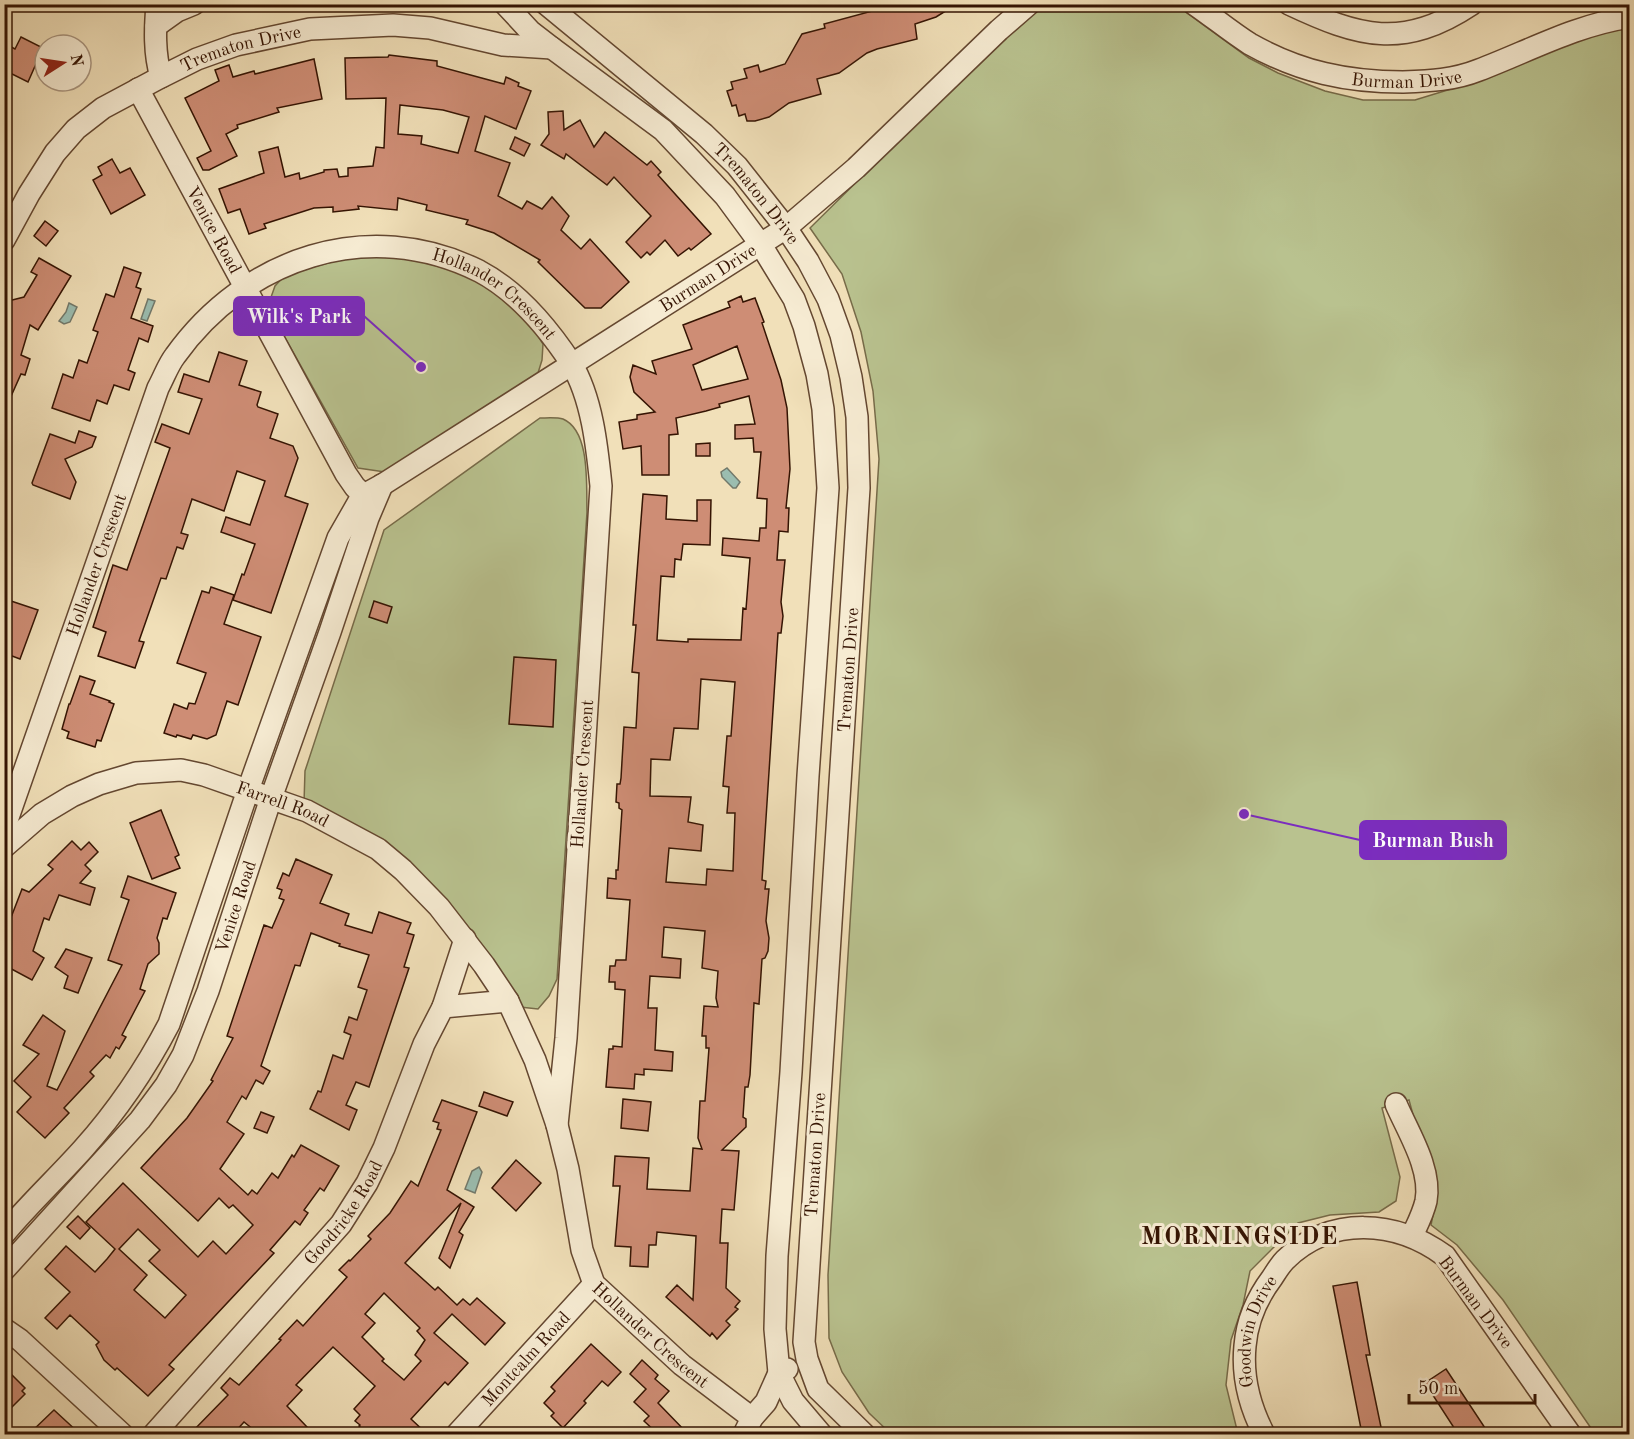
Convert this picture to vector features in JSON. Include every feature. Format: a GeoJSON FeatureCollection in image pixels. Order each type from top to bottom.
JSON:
{"type":"FeatureCollection","features":[{"type":"Feature","properties":{"kind":"street"},"geometry":{"type":"LineString","coordinates":[[161,76],[156,60],[156,15],[177,11],[194,4]]}},
{"type":"Feature","properties":{"kind":"street","name":"Trematon Drive"},"geometry":{"type":"LineString","coordinates":[[506,4],[530,31],[663,130],[691,157],[725,196],[760,245],[794,299],[817,374],[823,410],[828,489],[775,1301],[776,1352],[779,1373],[793,1401],[821,1434]]}},
{"type":"Feature","properties":{"kind":"street","name":"Trematon Drive"},"geometry":{"type":"LineString","coordinates":[[546,4],[624,66],[704,134],[737,166],[786,228],[818,279],[841,335],[851,377],[857,417],[859,488],[804,1342],[807,1359],[818,1389],[864,1434]]}},
{"type":"Feature","properties":{"kind":"street","name":"Burman Drive"},"geometry":{"type":"LineString","coordinates":[[372,495],[786,228],[856,168],[1029,4]]}},
{"type":"Feature","properties":{"kind":"street","name":"Burman Drive"},"geometry":{"type":"LineString","coordinates":[[1194,4],[1250,43],[1299,67],[1338,78],[1371,81],[1431,81],[1453,78],[1478,71],[1558,36],[1605,21],[1629,17]]}},
{"type":"Feature","properties":{"kind":"street"},"geometry":{"type":"LineString","coordinates":[[1289,4],[1332,24],[1366,33],[1392,34],[1418,31],[1472,4]]}},
{"type":"Feature","properties":{"kind":"street","name":"Trematon Drive"},"geometry":{"type":"LineString","coordinates":[[4,240],[34,186],[56,153],[76,129],[103,108],[196,59],[236,45],[320,28],[402,25],[430,28],[503,45],[552,48]]}},
{"type":"Feature","properties":{"kind":"street"},"geometry":{"type":"LineString","coordinates":[[606,88],[624,66]]}},
{"type":"Feature","properties":{"kind":"street","name":"Venice Road"},"geometry":{"type":"LineString","coordinates":[[138,89],[346,474],[372,495]]}},
{"type":"Feature","properties":{"kind":"street","name":"Hollander Crescent"},"geometry":{"type":"LineString","coordinates":[[4,829],[158,388],[174,357],[197,329],[216,309],[246,287],[290,263],[337,249],[362,246],[392,248],[451,259],[481,272],[518,299],[540,321],[572,365],[587,402],[596,437],[601,486],[566,1038],[557,1125]]}},
{"type":"Feature","properties":{"kind":"street"},"geometry":{"type":"LineString","coordinates":[[828,489],[859,488]]}},
{"type":"Feature","properties":{"kind":"street","name":"Venice Road"},"geometry":{"type":"LineString","coordinates":[[4,1233],[83,1149],[125,1097],[152,1057],[169,1024],[248,790],[338,538],[372,495]]}},
{"type":"Feature","properties":{"kind":"street","name":"Venice Road"},"geometry":{"type":"LineString","coordinates":[[4,1270],[140,1120],[166,1085],[193,1034],[271,798],[330,632],[372,495]]}},
{"type":"Feature","properties":{"kind":"street"},"geometry":{"type":"LineString","coordinates":[[307,622],[330,632]]}},
{"type":"Feature","properties":{"kind":"street"},"geometry":{"type":"LineString","coordinates":[[814,697],[845,700]]}},
{"type":"Feature","properties":{"kind":"street","name":"Farrell Road"},"geometry":{"type":"LineString","coordinates":[[4,847],[42,814],[72,796],[99,784],[136,773],[181,770],[204,775],[307,811],[378,849],[403,870],[439,907],[465,939],[508,1001]]}},
{"type":"Feature","properties":{"kind":"street"},"geometry":{"type":"LineString","coordinates":[[803,868],[834,872]]}},
{"type":"Feature","properties":{"kind":"street","name":"Goodricke Road"},"geometry":{"type":"LineString","coordinates":[[154,1434],[341,1224],[367,1183],[380,1157],[424,1044],[443,1007],[465,939]]}},
{"type":"Feature","properties":{"kind":"street"},"geometry":{"type":"LineString","coordinates":[[443,1007],[508,1001]]}},
{"type":"Feature","properties":{"kind":"street","name":"Hollander Crescent"},"geometry":{"type":"LineString","coordinates":[[508,1001],[535,1060],[557,1125],[568,1169],[582,1250],[594,1284],[682,1365],[754,1418]]}},
{"type":"Feature","properties":{"kind":"street"},"geometry":{"type":"LineString","coordinates":[[795,1004],[825,1007]]}},
{"type":"Feature","properties":{"kind":"street"},"geometry":{"type":"LineString","coordinates":[[169,1024],[193,1034]]}},
{"type":"Feature","properties":{"kind":"street"},"geometry":{"type":"LineString","coordinates":[[1396,1104],[1421,1162],[1426,1184],[1423,1212],[1412,1236]]}},
{"type":"Feature","properties":{"kind":"street"},"geometry":{"type":"LineString","coordinates":[[83,1149],[101,1165]]}},
{"type":"Feature","properties":{"kind":"street"},"geometry":{"type":"LineString","coordinates":[[783,1193],[813,1194]]}},
{"type":"Feature","properties":{"kind":"street","name":"Goodwin Drive"},"geometry":{"type":"LineString","coordinates":[[1264,1434],[1254,1416],[1248,1392],[1245,1345],[1251,1316],[1263,1290],[1285,1260],[1311,1241],[1338,1229],[1363,1227],[1412,1236]]}},
{"type":"Feature","properties":{"kind":"street","name":"Burman Drive"},"geometry":{"type":"LineString","coordinates":[[1412,1236],[1432,1246],[1445,1256],[1570,1434]]}},
{"type":"Feature","properties":{"kind":"street","name":"Montcalm Road"},"geometry":{"type":"LineString","coordinates":[[457,1434],[594,1284]]}},
{"type":"Feature","properties":{"kind":"street"},"geometry":{"type":"LineString","coordinates":[[4,1329],[122,1434]]}},
{"type":"Feature","properties":{"kind":"street"},"geometry":{"type":"LineString","coordinates":[[754,1418],[779,1373],[807,1359]]}},
{"type":"Feature","properties":{"kind":"street"},"geometry":{"type":"LineString","coordinates":[[754,1418],[818,1389]]}},
{"type":"Feature","properties":{"kind":"green space"},"geometry":{"type":"Polygon","coordinates":[[[1044,5],[1176,5],[1249,58],[1278,73],[1325,91],[1363,100],[1415,100],[1464,85],[1591,34],[1629,26],[1629,1434],[1595,1434],[1503,1300],[1457,1245],[1431,1225],[1436,1199],[1409,1100],[1382,1108],[1400,1177],[1396,1201],[1379,1212],[1330,1215],[1298,1223],[1250,1271],[1243,1305],[1231,1340],[1226,1385],[1238,1434],[891,1434],[869,1413],[842,1372],[829,1338],[828,1275],[879,459],[873,391],[861,332],[842,274],[810,228],[993,47],[1037,8],[1044,5]]]}},
{"type":"Feature","properties":{"kind":"green space"},"geometry":{"type":"Polygon","coordinates":[[[351,257],[407,257],[480,279],[532,326],[543,344],[538,373],[385,472],[358,468],[273,316],[270,300],[275,286],[286,274],[351,257]]]}},
{"type":"Feature","properties":{"kind":"green space"},"geometry":{"type":"Polygon","coordinates":[[[540,418],[563,419],[572,425],[578,435],[585,461],[587,512],[557,979],[549,996],[538,1009],[520,1007],[401,868],[304,803],[305,771],[384,530],[540,418]]]}},
{"type":"Feature","properties":{"kind":"shaded area"},"geometry":{"type":"Polygon","coordinates":[[[148,299],[155,301],[147,321],[141,319],[148,299]]]}},
{"type":"Feature","properties":{"kind":"shaded area"},"geometry":{"type":"Polygon","coordinates":[[[69,303],[77,307],[70,322],[64,324],[59,321],[69,303]]]}},
{"type":"Feature","properties":{"kind":"shaded area"},"geometry":{"type":"Polygon","coordinates":[[[727,468],[740,482],[736,488],[733,488],[722,477],[721,472],[727,468]]]}},
{"type":"Feature","properties":{"kind":"shaded area"},"geometry":{"type":"Polygon","coordinates":[[[479,1167],[482,1172],[475,1193],[465,1189],[472,1171],[479,1167]]]}},
{"type":"Feature","properties":{"kind":"building"},"geometry":{"type":"Polygon","coordinates":[[[891,4],[957,4],[936,17],[915,24],[917,39],[867,53],[839,73],[817,79],[821,94],[789,103],[769,117],[755,121],[747,121],[745,114],[739,116],[736,105],[732,106],[727,91],[733,89],[731,82],[747,78],[744,69],[758,65],[760,72],[785,64],[802,34],[825,28],[824,24],[891,6],[891,4]]]}},
{"type":"Feature","properties":{"kind":"building"},"geometry":{"type":"Polygon","coordinates":[[[21,37],[33,43],[33,71],[28,82],[4,70],[4,43],[15,49],[21,37]]]}},
{"type":"Feature","properties":{"kind":"building"},"geometry":{"type":"Polygon","coordinates":[[[389,55],[437,61],[437,66],[504,84],[506,77],[519,83],[518,86],[531,91],[516,129],[485,116],[475,151],[510,163],[498,196],[522,209],[527,201],[542,209],[552,197],[569,216],[561,230],[581,249],[590,239],[629,282],[601,308],[585,308],[538,262],[540,260],[494,233],[466,224],[468,220],[426,210],[427,205],[398,198],[397,210],[358,206],[359,209],[333,212],[333,207],[314,208],[264,224],[266,228],[249,234],[240,209],[228,213],[219,189],[264,173],[259,152],[278,147],[285,177],[299,173],[300,179],[324,172],[324,170],[337,169],[339,177],[348,176],[348,168],[373,166],[376,147],[384,148],[386,98],[346,99],[345,58],[388,57],[389,55]],[[400,105],[398,134],[422,136],[421,144],[458,153],[469,117],[443,110],[400,105]]]}},
{"type":"Feature","properties":{"kind":"building"},"geometry":{"type":"Polygon","coordinates":[[[314,59],[322,99],[277,108],[279,112],[237,125],[238,128],[226,134],[237,156],[209,170],[203,170],[197,158],[211,151],[185,98],[219,81],[215,70],[229,65],[233,77],[254,71],[255,74],[314,59]]]}},
{"type":"Feature","properties":{"kind":"building"},"geometry":{"type":"Polygon","coordinates":[[[563,111],[564,130],[580,120],[594,147],[605,132],[647,165],[651,161],[661,172],[658,175],[711,234],[691,250],[689,248],[678,256],[665,240],[650,255],[647,252],[641,258],[626,242],[651,216],[614,177],[607,185],[566,154],[564,159],[541,145],[549,134],[548,112],[563,111]]]}},
{"type":"Feature","properties":{"kind":"building"},"geometry":{"type":"Polygon","coordinates":[[[515,137],[530,144],[524,156],[510,149],[515,137]]]}},
{"type":"Feature","properties":{"kind":"building"},"geometry":{"type":"Polygon","coordinates":[[[112,159],[120,173],[130,168],[145,195],[111,214],[93,180],[102,175],[98,167],[112,159]]]}},
{"type":"Feature","properties":{"kind":"building"},"geometry":{"type":"Polygon","coordinates":[[[45,221],[58,231],[46,246],[34,236],[45,221]]]}},
{"type":"Feature","properties":{"kind":"building"},"geometry":{"type":"Polygon","coordinates":[[[39,258],[71,276],[38,330],[30,325],[21,355],[30,359],[25,375],[21,374],[4,412],[4,302],[24,297],[37,275],[31,272],[39,258]]]}},
{"type":"Feature","properties":{"kind":"building"},"geometry":{"type":"Polygon","coordinates":[[[124,267],[141,273],[136,287],[141,289],[131,318],[153,326],[148,342],[139,338],[128,370],[135,373],[129,390],[114,385],[107,404],[97,400],[90,421],[52,408],[63,374],[73,378],[79,360],[87,363],[98,332],[93,330],[106,294],[114,297],[124,267]]]}},
{"type":"Feature","properties":{"kind":"building"},"geometry":{"type":"Polygon","coordinates":[[[741,296],[743,302],[755,298],[764,322],[762,323],[781,380],[787,408],[790,469],[786,508],[789,508],[788,532],[779,531],[777,560],[785,560],[781,602],[783,616],[781,633],[778,633],[762,880],[766,881],[765,889],[769,889],[766,921],[769,938],[768,951],[762,959],[759,1004],[754,1003],[750,1075],[748,1087],[745,1087],[743,1117],[746,1119],[746,1127],[722,1150],[739,1151],[734,1210],[722,1209],[720,1243],[728,1243],[726,1288],[740,1301],[735,1307],[738,1309],[726,1321],[730,1325],[717,1339],[712,1333],[710,1336],[666,1297],[677,1285],[693,1300],[696,1236],[657,1232],[656,1245],[649,1245],[648,1267],[630,1266],[631,1247],[615,1246],[620,1186],[613,1186],[615,1156],[649,1158],[647,1189],[690,1191],[693,1148],[702,1149],[698,1138],[700,1101],[705,1101],[709,1048],[706,1048],[706,1036],[702,1036],[704,1006],[718,1007],[716,998],[718,971],[702,968],[705,931],[664,927],[662,957],[681,959],[680,978],[650,976],[648,1008],[657,1008],[655,1050],[673,1052],[672,1071],[644,1069],[644,1075],[635,1074],[634,1089],[606,1087],[609,1049],[613,1049],[613,1046],[622,1047],[625,990],[615,989],[615,982],[609,982],[610,966],[615,966],[616,960],[626,960],[630,900],[607,898],[608,878],[616,879],[616,870],[618,870],[622,810],[616,802],[617,784],[620,784],[621,778],[624,727],[636,728],[639,673],[632,672],[636,625],[633,625],[643,494],[667,496],[666,519],[697,521],[697,500],[711,500],[710,545],[683,544],[681,560],[675,559],[674,577],[661,576],[657,640],[688,642],[688,639],[741,640],[750,558],[722,555],[723,538],[759,541],[760,528],[766,528],[767,499],[757,498],[761,452],[754,452],[753,438],[735,439],[735,425],[755,424],[749,396],[719,404],[720,407],[676,418],[678,434],[669,435],[669,475],[642,475],[641,446],[623,449],[619,422],[637,419],[637,415],[655,412],[634,392],[630,377],[633,365],[656,374],[652,361],[692,349],[683,325],[730,307],[728,302],[741,296]],[[737,346],[693,365],[702,390],[748,379],[737,346]],[[701,679],[698,729],[674,728],[670,760],[651,759],[650,796],[691,797],[688,822],[703,825],[701,851],[669,848],[666,882],[706,885],[707,869],[733,871],[735,813],[727,813],[729,787],[723,786],[727,736],[731,736],[735,682],[701,679]]]}},
{"type":"Feature","properties":{"kind":"building"},"geometry":{"type":"Polygon","coordinates":[[[219,352],[247,361],[239,385],[261,392],[258,407],[278,414],[270,438],[293,446],[298,458],[285,496],[308,504],[271,613],[233,600],[255,544],[221,532],[226,517],[250,525],[265,481],[237,471],[224,511],[192,499],[181,533],[188,535],[183,549],[177,547],[166,579],[161,578],[139,641],[144,642],[135,668],[98,656],[106,632],[93,627],[113,565],[127,570],[170,448],[155,442],[162,424],[189,434],[202,399],[178,392],[184,374],[209,382],[219,352]]]}},
{"type":"Feature","properties":{"kind":"building"},"geometry":{"type":"Polygon","coordinates":[[[79,431],[96,437],[92,447],[65,459],[76,482],[70,499],[33,485],[50,434],[75,443],[79,431]]]}},
{"type":"Feature","properties":{"kind":"building"},"geometry":{"type":"Polygon","coordinates":[[[710,443],[710,456],[696,456],[696,444],[710,443]]]}},
{"type":"Feature","properties":{"kind":"building"},"geometry":{"type":"Polygon","coordinates":[[[211,587],[234,595],[224,624],[261,637],[238,705],[227,701],[216,735],[207,739],[193,735],[191,739],[177,735],[176,737],[164,733],[174,704],[187,709],[189,703],[195,704],[206,673],[177,663],[202,591],[209,593],[211,587]]]}},
{"type":"Feature","properties":{"kind":"building"},"geometry":{"type":"Polygon","coordinates":[[[11,601],[38,610],[20,659],[4,653],[4,618],[11,601]]]}},
{"type":"Feature","properties":{"kind":"building"},"geometry":{"type":"Polygon","coordinates":[[[374,601],[392,607],[387,623],[369,617],[374,601]]]}},
{"type":"Feature","properties":{"kind":"building"},"geometry":{"type":"Polygon","coordinates":[[[514,657],[556,660],[553,727],[509,724],[514,657]]]}},
{"type":"Feature","properties":{"kind":"building"},"geometry":{"type":"Polygon","coordinates":[[[80,676],[95,681],[90,694],[114,704],[101,741],[97,740],[95,747],[67,738],[69,732],[62,729],[80,676]]]}},
{"type":"Feature","properties":{"kind":"building"},"geometry":{"type":"Polygon","coordinates":[[[161,810],[179,855],[175,857],[180,868],[152,879],[130,823],[161,810]]]}},
{"type":"Feature","properties":{"kind":"building"},"geometry":{"type":"Polygon","coordinates":[[[72,841],[81,850],[89,842],[98,852],[85,865],[91,871],[80,883],[95,888],[90,905],[59,895],[49,920],[44,918],[33,951],[44,958],[32,980],[4,965],[4,918],[10,920],[22,889],[29,892],[53,869],[48,865],[72,841]]]}},
{"type":"Feature","properties":{"kind":"building"},"geometry":{"type":"Polygon","coordinates":[[[296,859],[332,875],[320,903],[349,914],[345,925],[372,933],[379,912],[411,923],[407,933],[414,935],[404,967],[409,968],[369,1087],[356,1082],[346,1105],[357,1110],[349,1130],[310,1109],[318,1091],[321,1092],[333,1055],[343,1059],[351,1035],[344,1032],[349,1017],[357,1020],[367,990],[358,987],[369,955],[339,946],[340,944],[311,933],[300,966],[295,965],[261,1066],[270,1071],[263,1084],[256,1080],[246,1099],[242,1096],[227,1122],[244,1134],[220,1169],[248,1195],[252,1190],[257,1194],[272,1173],[278,1178],[301,1145],[339,1166],[324,1191],[320,1188],[304,1210],[308,1213],[300,1225],[295,1221],[270,1250],[274,1253],[169,1365],[174,1369],[148,1396],[117,1368],[115,1370],[104,1360],[96,1345],[99,1342],[70,1315],[57,1329],[45,1318],[70,1292],[45,1269],[66,1246],[95,1272],[107,1259],[115,1249],[86,1222],[123,1183],[198,1257],[213,1241],[226,1254],[253,1225],[233,1205],[229,1208],[219,1198],[198,1221],[141,1168],[187,1118],[213,1081],[211,1080],[233,1038],[227,1036],[264,925],[272,928],[284,900],[279,898],[282,890],[277,888],[283,873],[289,876],[296,859]],[[138,1229],[119,1249],[147,1275],[134,1290],[165,1318],[186,1295],[149,1261],[160,1250],[138,1229]]]}},
{"type":"Feature","properties":{"kind":"building"},"geometry":{"type":"Polygon","coordinates":[[[128,876],[176,893],[167,919],[163,918],[157,938],[159,954],[148,964],[140,989],[145,991],[122,1035],[126,1037],[119,1049],[116,1047],[110,1058],[106,1055],[90,1072],[94,1076],[64,1108],[69,1113],[45,1138],[17,1112],[31,1097],[14,1081],[39,1054],[23,1045],[43,1015],[65,1031],[47,1086],[57,1090],[122,965],[108,960],[129,900],[121,897],[128,876]]]}},
{"type":"Feature","properties":{"kind":"building"},"geometry":{"type":"Polygon","coordinates":[[[66,949],[92,958],[78,993],[64,988],[68,976],[55,967],[66,949]]]}},
{"type":"Feature","properties":{"kind":"building"},"geometry":{"type":"Polygon","coordinates":[[[484,1092],[513,1102],[507,1116],[479,1106],[484,1092]]]}},
{"type":"Feature","properties":{"kind":"building"},"geometry":{"type":"Polygon","coordinates":[[[623,1099],[651,1102],[648,1131],[621,1128],[623,1099]]]}},
{"type":"Feature","properties":{"kind":"building"},"geometry":{"type":"Polygon","coordinates":[[[442,1100],[477,1112],[447,1190],[474,1207],[459,1232],[463,1235],[450,1268],[439,1258],[461,1203],[405,1263],[435,1290],[438,1287],[457,1305],[463,1299],[470,1305],[477,1298],[505,1323],[485,1345],[452,1314],[434,1333],[468,1363],[448,1385],[445,1382],[411,1419],[427,1434],[368,1434],[359,1426],[355,1421],[360,1415],[354,1409],[375,1386],[333,1347],[296,1385],[302,1390],[287,1406],[307,1427],[300,1434],[259,1434],[244,1422],[233,1434],[190,1434],[228,1395],[221,1388],[230,1378],[239,1385],[297,1320],[303,1326],[347,1277],[339,1270],[371,1239],[368,1236],[390,1213],[411,1181],[418,1186],[441,1130],[437,1129],[439,1123],[433,1121],[442,1100]],[[384,1293],[365,1314],[375,1323],[362,1337],[384,1359],[382,1361],[404,1380],[421,1361],[415,1355],[425,1340],[417,1331],[420,1328],[384,1293]]]}},
{"type":"Feature","properties":{"kind":"building"},"geometry":{"type":"Polygon","coordinates":[[[261,1112],[274,1117],[267,1133],[254,1128],[261,1112]]]}},
{"type":"Feature","properties":{"kind":"building"},"geometry":{"type":"Polygon","coordinates":[[[516,1160],[541,1183],[516,1211],[492,1188],[516,1160]]]}},
{"type":"Feature","properties":{"kind":"building"},"geometry":{"type":"Polygon","coordinates":[[[78,1216],[90,1228],[80,1239],[67,1227],[78,1216]]]}},
{"type":"Feature","properties":{"kind":"building"},"geometry":{"type":"Polygon","coordinates":[[[1357,1282],[1370,1355],[1366,1355],[1382,1432],[1369,1434],[1362,1434],[1333,1286],[1357,1282]]]}},
{"type":"Feature","properties":{"kind":"building"},"geometry":{"type":"Polygon","coordinates":[[[591,1344],[621,1372],[608,1386],[602,1381],[563,1428],[551,1416],[554,1413],[544,1403],[555,1391],[551,1387],[591,1344]]]}},
{"type":"Feature","properties":{"kind":"building"},"geometry":{"type":"Polygon","coordinates":[[[642,1360],[658,1375],[655,1379],[669,1391],[658,1403],[688,1434],[658,1434],[644,1421],[649,1416],[634,1402],[646,1389],[630,1374],[642,1360]]]}},
{"type":"Feature","properties":{"kind":"building"},"geometry":{"type":"Polygon","coordinates":[[[4,1367],[25,1388],[22,1391],[25,1394],[4,1415],[4,1367]]]}},
{"type":"Feature","properties":{"kind":"building"},"geometry":{"type":"Polygon","coordinates":[[[1446,1369],[1489,1434],[1458,1434],[1425,1383],[1446,1369]]]}},
{"type":"Feature","properties":{"kind":"building"},"geometry":{"type":"Polygon","coordinates":[[[54,1410],[80,1434],[29,1434],[54,1410]]]}},
{"type":"Feature","properties":{"kind":"place","name":"Wilk's Park"},"geometry":{"type":"Point","coordinates":[421,367]}},
{"type":"Feature","properties":{"kind":"place","name":"Burman Bush"},"geometry":{"type":"Point","coordinates":[1244,814]}},
{"type":"Feature","properties":{"kind":"district","name":"MORNINGSIDE"},"geometry":{"type":"Point","coordinates":[1240,1236]}}]}
